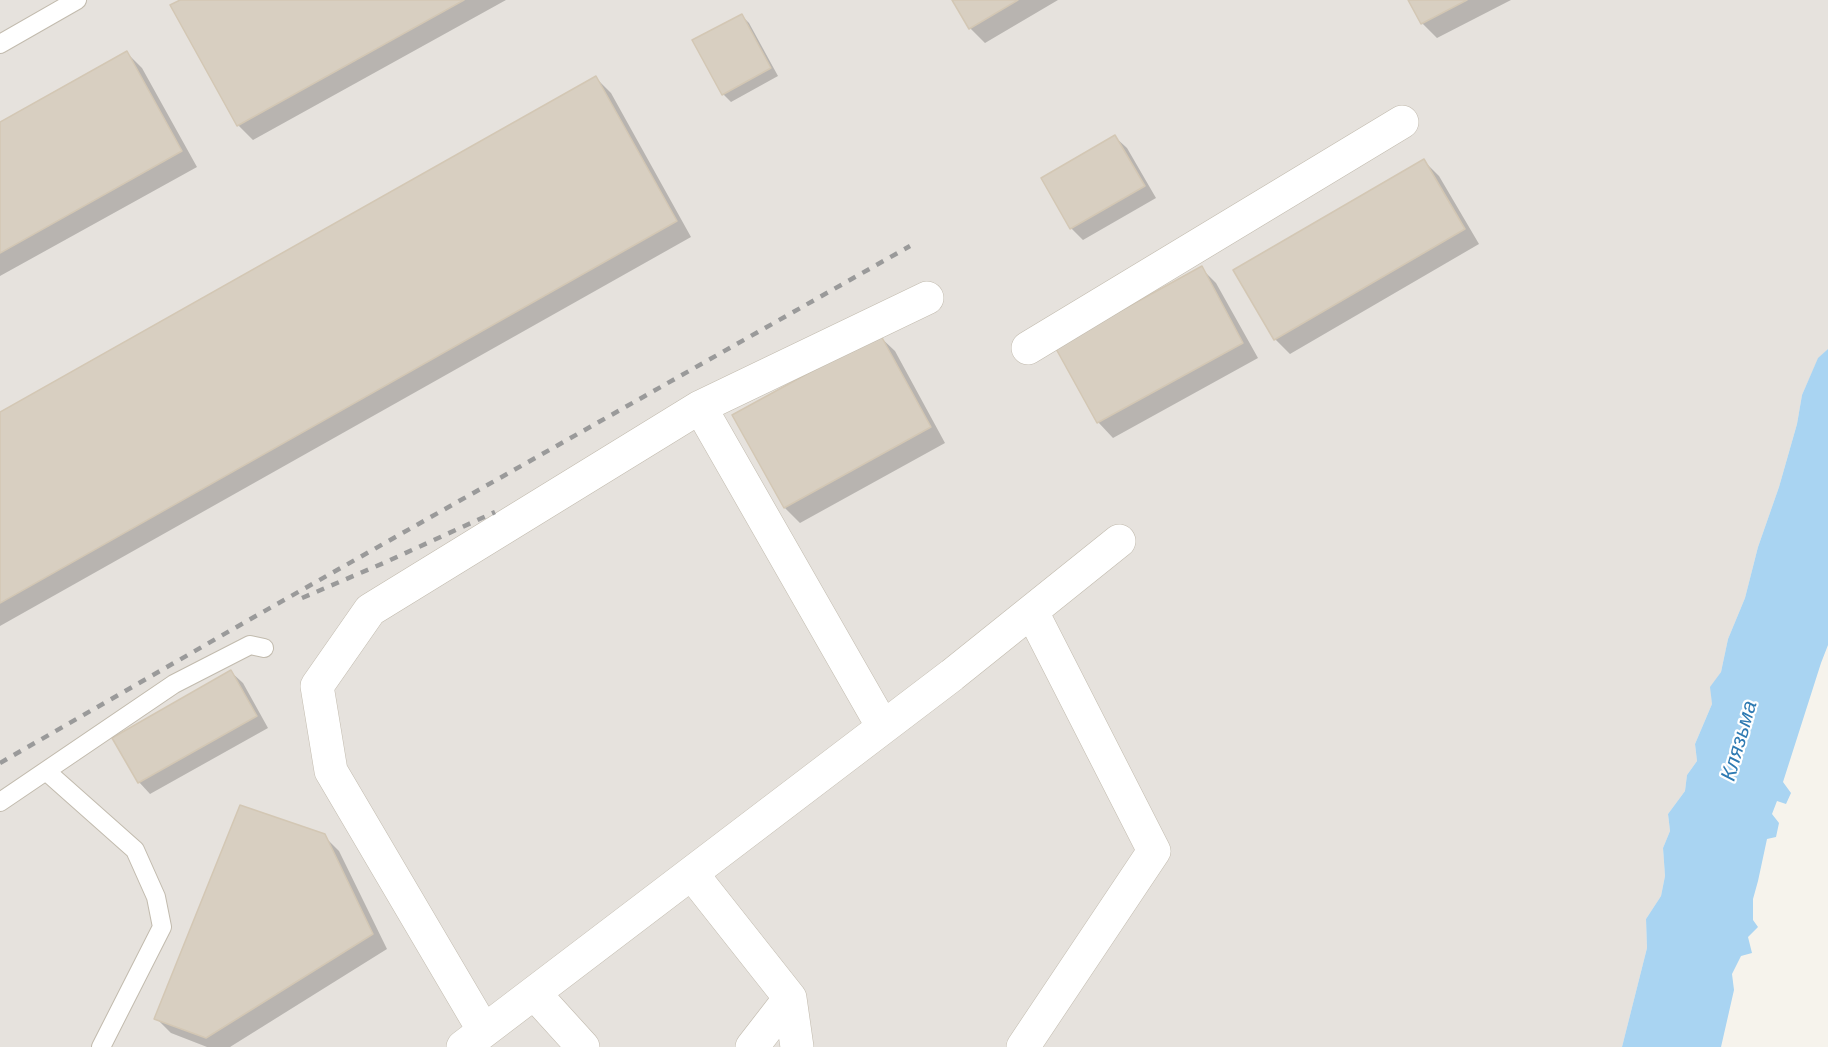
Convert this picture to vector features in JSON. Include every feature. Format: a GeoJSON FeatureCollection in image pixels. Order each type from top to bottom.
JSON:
{"type":"FeatureCollection","features":[{"type":"Feature","properties":{"kind":"street"},"geometry":{"type":"LineString","coordinates":[[1028,348],[1402,122]]}},
{"type":"Feature","properties":{"kind":"street"},"geometry":{"type":"LineString","coordinates":[[927,298],[700,407],[370,610],[317,686],[331,771],[474,1039],[883,728],[1119,541]]}},
{"type":"Feature","properties":{"kind":"street"},"geometry":{"type":"LineString","coordinates":[[700,407],[883,728]]}},
{"type":"Feature","properties":{"kind":"street"},"geometry":{"type":"LineString","coordinates":[[1023,1047],[1154,851],[1032,612]]}},
{"type":"Feature","properties":{"kind":"street"},"geometry":{"type":"LineString","coordinates":[[692,874],[790,998],[797,1047]]}},
{"type":"Feature","properties":{"kind":"street"},"geometry":{"type":"LineString","coordinates":[[534,993],[583,1047]]}},
{"type":"Feature","properties":{"kind":"street"},"geometry":{"type":"LineString","coordinates":[[752,1047],[790,998]]}},
{"type":"Feature","properties":{"kind":"lane"},"geometry":{"type":"LineString","coordinates":[[0,44],[77,0]]}},
{"type":"Feature","properties":{"kind":"lane"},"geometry":{"type":"LineString","coordinates":[[0,802],[174,684],[250,645],[264,648]]}},
{"type":"Feature","properties":{"kind":"lane"},"geometry":{"type":"LineString","coordinates":[[46,771],[135,850],[156,897],[162,927],[101,1047]]}},
{"type":"Feature","properties":{"kind":"shaded area"},"geometry":{"type":"Polygon","coordinates":[[[0,0],[1828,0],[1828,349],[1818,359],[1802,395],[1797,424],[1779,487],[1758,547],[1745,598],[1728,639],[1721,672],[1711,687],[1712,704],[1695,744],[1697,761],[1687,775],[1685,791],[1668,814],[1670,831],[1663,848],[1665,876],[1661,896],[1646,919],[1647,948],[1622,1047],[0,1047],[0,0]]]}},
{"type":"Feature","properties":{"kind":"water","name":"Клязьма"},"geometry":{"type":"Polygon","coordinates":[[[1828,349],[1828,645],[1783,782],[1791,793],[1786,804],[1777,801],[1772,814],[1779,823],[1776,837],[1767,839],[1753,899],[1753,920],[1758,927],[1748,937],[1752,953],[1741,956],[1732,974],[1734,990],[1721,1047],[1622,1047],[1647,948],[1646,919],[1661,896],[1665,876],[1663,848],[1670,831],[1668,814],[1685,791],[1687,775],[1697,761],[1695,744],[1712,704],[1710,687],[1721,672],[1728,639],[1745,598],[1758,547],[1779,487],[1797,424],[1802,395],[1818,358],[1828,349]]]}},
{"type":"Feature","properties":{"kind":"building"},"geometry":{"type":"Polygon","coordinates":[[[180,0],[464,0],[237,126],[170,5],[180,0]]]}},
{"type":"Feature","properties":{"kind":"building"},"geometry":{"type":"Polygon","coordinates":[[[952,0],[1018,0],[969,29],[952,0]]]}},
{"type":"Feature","properties":{"kind":"building"},"geometry":{"type":"Polygon","coordinates":[[[1408,0],[1467,0],[1421,24],[1408,0]]]}},
{"type":"Feature","properties":{"kind":"building"},"geometry":{"type":"Polygon","coordinates":[[[742,14],[771,68],[722,95],[692,40],[742,14]]]}},
{"type":"Feature","properties":{"kind":"building"},"geometry":{"type":"Polygon","coordinates":[[[127,51],[182,151],[0,253],[0,122],[127,51]]]}},
{"type":"Feature","properties":{"kind":"building"},"geometry":{"type":"Polygon","coordinates":[[[596,76],[677,221],[0,603],[0,412],[596,76]]]}},
{"type":"Feature","properties":{"kind":"building"},"geometry":{"type":"Polygon","coordinates":[[[1115,135],[1145,186],[1070,229],[1041,178],[1115,135]]]}},
{"type":"Feature","properties":{"kind":"building"},"geometry":{"type":"Polygon","coordinates":[[[1424,159],[1465,229],[1274,340],[1233,270],[1424,159]]]}},
{"type":"Feature","properties":{"kind":"building"},"geometry":{"type":"Polygon","coordinates":[[[1202,266],[1243,343],[1097,423],[1055,347],[1202,266]]]}},
{"type":"Feature","properties":{"kind":"building"},"geometry":{"type":"Polygon","coordinates":[[[880,334],[931,427],[784,508],[732,415],[880,334]]]}},
{"type":"Feature","properties":{"kind":"building"},"geometry":{"type":"Polygon","coordinates":[[[231,670],[257,716],[138,783],[112,738],[231,670]]]}},
{"type":"Feature","properties":{"kind":"building"},"geometry":{"type":"Polygon","coordinates":[[[240,805],[325,834],[373,934],[206,1038],[154,1019],[240,805]]]}},
{"type":"Feature","properties":{"kind":"railway"},"geometry":{"type":"LineString","coordinates":[[0,763],[910,246]]}},
{"type":"Feature","properties":{"kind":"railway"},"geometry":{"type":"LineString","coordinates":[[302,598],[495,512]]}}]}
